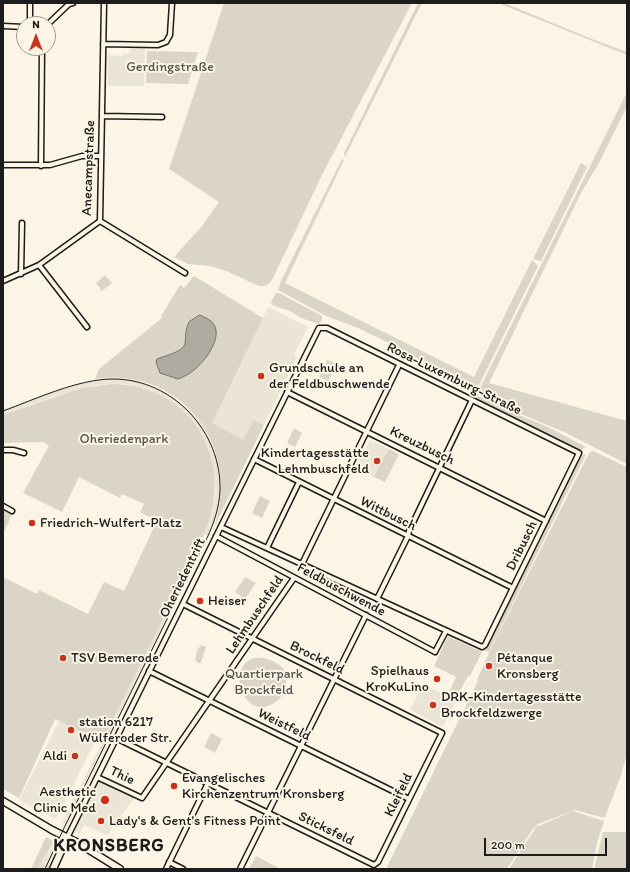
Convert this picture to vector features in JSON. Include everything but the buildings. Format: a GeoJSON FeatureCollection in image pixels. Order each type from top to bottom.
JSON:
{"type":"FeatureCollection","features":[{"type":"Feature","properties":{"kind":"main road"},"geometry":{"type":"LineString","coordinates":[[3,801],[52,830],[78,843],[120,869]]}},
{"type":"Feature","properties":{"kind":"main road"},"geometry":{"type":"LineString","coordinates":[[53,869],[67,838]]}},
{"type":"Feature","properties":{"kind":"street"},"geometry":{"type":"LineString","coordinates":[[30,3],[30,16]]}},
{"type":"Feature","properties":{"kind":"street"},"geometry":{"type":"LineString","coordinates":[[56,16],[69,4],[73,3]]}},
{"type":"Feature","properties":{"kind":"street","name":"Anecampstraße"},"geometry":{"type":"LineString","coordinates":[[3,281],[39,266],[100,221],[104,3]]}},
{"type":"Feature","properties":{"kind":"street"},"geometry":{"type":"LineString","coordinates":[[103,44],[158,45],[166,42],[170,35],[172,3]]}},
{"type":"Feature","properties":{"kind":"street"},"geometry":{"type":"LineString","coordinates":[[3,26],[16,27]]}},
{"type":"Feature","properties":{"kind":"street"},"geometry":{"type":"LineString","coordinates":[[41,166],[42,56]]}},
{"type":"Feature","properties":{"kind":"street"},"geometry":{"type":"LineString","coordinates":[[102,116],[162,117]]}},
{"type":"Feature","properties":{"kind":"street"},"geometry":{"type":"LineString","coordinates":[[3,165],[41,166],[82,156],[101,156]]}},
{"type":"Feature","properties":{"kind":"street"},"geometry":{"type":"LineString","coordinates":[[100,221],[185,273]]}},
{"type":"Feature","properties":{"kind":"street"},"geometry":{"type":"LineString","coordinates":[[21,274],[22,223]]}},
{"type":"Feature","properties":{"kind":"street"},"geometry":{"type":"LineString","coordinates":[[39,266],[87,327]]}},
{"type":"Feature","properties":{"kind":"street","name":"Rosa-Luxemburg-Straße"},"geometry":{"type":"LineString","coordinates":[[319,328],[327,328],[579,454]]}},
{"type":"Feature","properties":{"kind":"street","name":"Oheriedentrift"},"geometry":{"type":"LineString","coordinates":[[67,838],[319,328]]}},
{"type":"Feature","properties":{"kind":"street"},"geometry":{"type":"LineString","coordinates":[[302,564],[399,365]]}},
{"type":"Feature","properties":{"kind":"street","name":"Kreuzbusch"},"geometry":{"type":"LineString","coordinates":[[287,392],[546,520]]}},
{"type":"Feature","properties":{"kind":"street"},"geometry":{"type":"LineString","coordinates":[[377,599],[472,400]]}},
{"type":"Feature","properties":{"kind":"street"},"geometry":{"type":"LineString","coordinates":[[3,450],[13,450],[24,453]]}},
{"type":"Feature","properties":{"kind":"street","name":"Dribusch"},"geometry":{"type":"LineString","coordinates":[[482,647],[484,646],[579,454]]}},
{"type":"Feature","properties":{"kind":"street","name":"Wittbusch"},"geometry":{"type":"LineString","coordinates":[[254,460],[513,588]]}},
{"type":"Feature","properties":{"kind":"street"},"geometry":{"type":"LineString","coordinates":[[267,548],[299,482]]}},
{"type":"Feature","properties":{"kind":"street"},"geometry":{"type":"LineString","coordinates":[[3,506],[12,511]]}},
{"type":"Feature","properties":{"kind":"street","name":"Feldbuschwende"},"geometry":{"type":"LineString","coordinates":[[221,527],[482,647]]}},
{"type":"Feature","properties":{"kind":"street","name":"Feldbuschwende"},"geometry":{"type":"LineString","coordinates":[[216,536],[435,652],[446,631]]}},
{"type":"Feature","properties":{"kind":"street","name":"Lehmbuschfeld"},"geometry":{"type":"LineString","coordinates":[[167,763],[294,578]]}},
{"type":"Feature","properties":{"kind":"street","name":"Brockfeld"},"geometry":{"type":"LineString","coordinates":[[183,604],[442,733]]}},
{"type":"Feature","properties":{"kind":"street"},"geometry":{"type":"LineString","coordinates":[[240,869],[366,615]]}},
{"type":"Feature","properties":{"kind":"street","name":"Weistfeld"},"geometry":{"type":"LineString","coordinates":[[150,671],[409,799]]}},
{"type":"Feature","properties":{"kind":"street","name":"Kleifeld"},"geometry":{"type":"LineString","coordinates":[[374,865],[378,862],[442,733]]}},
{"type":"Feature","properties":{"kind":"street","name":"Sticksfeld"},"geometry":{"type":"LineString","coordinates":[[116,738],[374,865]]}},
{"type":"Feature","properties":{"kind":"street","name":"Thie"},"geometry":{"type":"LineString","coordinates":[[97,777],[142,798],[167,763]]}},
{"type":"Feature","properties":{"kind":"street"},"geometry":{"type":"LineString","coordinates":[[166,869],[208,783]]}},
{"type":"Feature","properties":{"kind":"street"},"geometry":{"type":"LineString","coordinates":[[169,862],[183,869]]}},
{"type":"Feature","properties":{"kind":"shaded area"},"geometry":{"type":"Polygon","coordinates":[[[130,47],[145,47],[144,86],[108,86],[108,55],[123,56],[123,53],[129,54],[130,47]]]}},
{"type":"Feature","properties":{"kind":"shaded area","name":"Grundschule an der Feldbuschwende"},"geometry":{"type":"Polygon","coordinates":[[[268,307],[308,327],[294,355],[297,357],[264,425],[254,420],[243,439],[212,423],[268,307]]]}},
{"type":"Feature","properties":{"kind":"shaded area"},"geometry":{"type":"Polygon","coordinates":[[[200,315],[211,321],[215,327],[215,340],[208,354],[199,366],[178,379],[160,373],[156,362],[157,359],[184,347],[189,322],[200,315]]]}},
{"type":"Feature","properties":{"kind":"shaded area"},"geometry":{"type":"Polygon","coordinates":[[[105,378],[137,380],[163,390],[187,407],[202,425],[209,437],[217,457],[221,485],[219,507],[209,537],[205,534],[213,510],[216,489],[203,438],[188,417],[167,399],[151,391],[138,387],[125,384],[106,384],[96,385],[58,395],[3,415],[3,409],[75,384],[105,378]]]}},
{"type":"Feature","properties":{"kind":"shaded area","name":"Kindertagesstätte Lehmbuschfeld"},"geometry":{"type":"Polygon","coordinates":[[[370,440],[399,454],[385,482],[356,468],[370,440]]]}},
{"type":"Feature","properties":{"kind":"shaded area"},"geometry":{"type":"Polygon","coordinates":[[[174,597],[178,599],[67,825],[62,823],[174,597]]]}},
{"type":"Feature","properties":{"kind":"shaded area","name":"DRK-Kindertagesstätte Brockfeldzwerge"},"geometry":{"type":"Polygon","coordinates":[[[423,684],[456,701],[443,727],[410,710],[423,684]]]}},
{"type":"Feature","properties":{"kind":"shaded area"},"geometry":{"type":"Polygon","coordinates":[[[59,721],[90,736],[89,738],[95,741],[56,819],[19,800],[59,721]]]}},
{"type":"Feature","properties":{"kind":"shaded area"},"geometry":{"type":"Polygon","coordinates":[[[99,779],[135,797],[107,835],[84,825],[79,834],[74,829],[99,779]]]}},
{"type":"Feature","properties":{"kind":"shaded area"},"geometry":{"type":"Polygon","coordinates":[[[53,841],[58,844],[47,869],[38,869],[53,841]]]}},
{"type":"Feature","properties":{"kind":"green space"},"geometry":{"type":"Polygon","coordinates":[[[224,3],[412,3],[321,177],[274,276],[270,283],[264,286],[259,286],[226,271],[210,266],[188,264],[174,257],[202,226],[219,202],[169,169],[224,3]]]}},
{"type":"Feature","properties":{"kind":"green space"},"geometry":{"type":"Polygon","coordinates":[[[418,3],[422,3],[345,157],[344,153],[418,3]]]}},
{"type":"Feature","properties":{"kind":"green space"},"geometry":{"type":"Polygon","coordinates":[[[498,3],[504,3],[627,52],[627,55],[498,3]]]}},
{"type":"Feature","properties":{"kind":"green space","name":"Gerdingstraße"},"geometry":{"type":"Polygon","coordinates":[[[147,51],[198,52],[188,84],[146,83],[147,51]]]}},
{"type":"Feature","properties":{"kind":"green space"},"geometry":{"type":"Polygon","coordinates":[[[627,92],[627,106],[600,161],[581,193],[489,383],[627,421],[627,464],[564,432],[509,409],[481,394],[479,390],[627,92]]]}},
{"type":"Feature","properties":{"kind":"green space"},"geometry":{"type":"Polygon","coordinates":[[[342,159],[344,160],[285,283],[474,377],[532,260],[538,266],[477,389],[473,390],[399,348],[358,328],[326,316],[278,290],[281,281],[342,159]]]}},
{"type":"Feature","properties":{"kind":"green space"},"geometry":{"type":"Polygon","coordinates":[[[581,163],[587,167],[541,261],[533,259],[581,163]]]}},
{"type":"Feature","properties":{"kind":"green space"},"geometry":{"type":"Polygon","coordinates":[[[105,275],[112,283],[102,291],[96,283],[105,275]]]}},
{"type":"Feature","properties":{"kind":"green space"},"geometry":{"type":"Polygon","coordinates":[[[194,276],[263,318],[212,423],[243,439],[254,420],[264,425],[214,527],[220,497],[219,468],[211,442],[197,418],[178,399],[154,385],[126,378],[95,379],[99,369],[162,318],[161,316],[180,285],[184,288],[194,276]]]}},
{"type":"Feature","properties":{"kind":"green space"},"geometry":{"type":"Polygon","coordinates":[[[276,293],[279,293],[322,316],[322,320],[319,324],[272,305],[271,302],[276,293]]]}},
{"type":"Feature","properties":{"kind":"green space"},"geometry":{"type":"Polygon","coordinates":[[[327,360],[337,364],[328,381],[319,377],[327,360]]]}},
{"type":"Feature","properties":{"kind":"green space","name":"Oheriedenpark"},"geometry":{"type":"Polygon","coordinates":[[[111,384],[141,388],[166,398],[186,414],[202,434],[211,458],[215,484],[212,512],[202,539],[174,593],[174,597],[102,742],[55,719],[19,798],[3,789],[3,577],[37,594],[39,590],[88,614],[104,582],[124,591],[157,521],[140,512],[144,504],[122,494],[120,498],[79,477],[62,512],[23,493],[49,446],[43,442],[3,443],[3,415],[81,388],[111,384]]]}},
{"type":"Feature","properties":{"kind":"green space"},"geometry":{"type":"Polygon","coordinates":[[[476,395],[548,427],[586,447],[578,451],[474,399],[476,395]]]}},
{"type":"Feature","properties":{"kind":"green space"},"geometry":{"type":"Polygon","coordinates":[[[294,428],[302,433],[295,447],[287,443],[294,428]]]}},
{"type":"Feature","properties":{"kind":"green space"},"geometry":{"type":"Polygon","coordinates":[[[389,449],[399,454],[385,482],[374,477],[389,449]]]}},
{"type":"Feature","properties":{"kind":"green space"},"geometry":{"type":"Polygon","coordinates":[[[593,451],[627,467],[627,753],[620,778],[605,817],[575,810],[538,824],[532,830],[507,869],[386,869],[478,681],[477,680],[489,653],[589,453],[593,451]]]}},
{"type":"Feature","properties":{"kind":"green space"},"geometry":{"type":"Polygon","coordinates":[[[586,454],[489,652],[484,650],[581,455],[586,454]]]}},
{"type":"Feature","properties":{"kind":"green space"},"geometry":{"type":"Polygon","coordinates":[[[260,496],[270,501],[262,518],[252,513],[260,496]]]}},
{"type":"Feature","properties":{"kind":"green space"},"geometry":{"type":"Polygon","coordinates":[[[3,504],[14,510],[3,534],[3,504]]]}},
{"type":"Feature","properties":{"kind":"green space"},"geometry":{"type":"Polygon","coordinates":[[[245,577],[256,583],[245,599],[235,592],[245,577]]]}},
{"type":"Feature","properties":{"kind":"green space"},"geometry":{"type":"Polygon","coordinates":[[[448,636],[482,652],[470,676],[468,676],[457,696],[449,692],[456,677],[434,666],[448,636]]]}},
{"type":"Feature","properties":{"kind":"green space"},"geometry":{"type":"Polygon","coordinates":[[[201,645],[206,647],[201,663],[198,663],[195,660],[197,650],[201,645]]]}},
{"type":"Feature","properties":{"kind":"green space","name":"Quartierpark Brockfeld"},"geometry":{"type":"Polygon","coordinates":[[[254,658],[270,660],[284,669],[286,686],[284,693],[278,700],[268,706],[259,707],[252,704],[241,690],[240,673],[246,662],[254,658]]]}},
{"type":"Feature","properties":{"kind":"green space"},"geometry":{"type":"Polygon","coordinates":[[[211,733],[222,739],[215,753],[204,747],[211,733]]]}},
{"type":"Feature","properties":{"kind":"green space"},"geometry":{"type":"Polygon","coordinates":[[[573,811],[604,821],[597,843],[592,869],[509,869],[536,827],[573,811]]]}},
{"type":"Feature","properties":{"kind":"green space"},"geometry":{"type":"Polygon","coordinates":[[[603,832],[627,832],[627,869],[594,869],[603,832]]]}},
{"type":"Feature","properties":{"kind":"green space"},"geometry":{"type":"Polygon","coordinates":[[[46,837],[53,841],[38,869],[31,869],[46,837]]]}},
{"type":"Feature","properties":{"kind":"green space"},"geometry":{"type":"Polygon","coordinates":[[[256,856],[280,869],[249,869],[256,856]]]}},
{"type":"Feature","properties":{"kind":"tram line"},"geometry":{"type":"LineString","coordinates":[[3,411],[57,390],[86,382],[113,379],[135,381],[155,388],[174,399],[190,413],[203,430],[213,449],[218,469],[220,491],[219,503],[210,532],[45,869]]}},
{"type":"Feature","properties":{"kind":"place","name":"Grundschule an der Feldbuschwende"},"geometry":{"type":"Point","coordinates":[261,376]}},
{"type":"Feature","properties":{"kind":"place","name":"Kindertagesstätte Lehmbuschfeld"},"geometry":{"type":"Point","coordinates":[377,461]}},
{"type":"Feature","properties":{"kind":"place","name":"Friedrich-Wulfert-Platz"},"geometry":{"type":"Point","coordinates":[32,523]}},
{"type":"Feature","properties":{"kind":"place","name":"Heiser"},"geometry":{"type":"Point","coordinates":[200,601]}},
{"type":"Feature","properties":{"kind":"place","name":"TSV Bemerode"},"geometry":{"type":"Point","coordinates":[63,658]}},
{"type":"Feature","properties":{"kind":"place","name":"Pétanque Kronsberg"},"geometry":{"type":"Point","coordinates":[489,666]}},
{"type":"Feature","properties":{"kind":"place","name":"Spielhaus KroKuLino"},"geometry":{"type":"Point","coordinates":[437,679]}},
{"type":"Feature","properties":{"kind":"place","name":"DRK-Kindertagesstätte Brockfeldzwerge"},"geometry":{"type":"Point","coordinates":[433,705]}},
{"type":"Feature","properties":{"kind":"place","name":"station 6217 Wülferoder Str."},"geometry":{"type":"Point","coordinates":[71,730]}},
{"type":"Feature","properties":{"kind":"place","name":"Aldi"},"geometry":{"type":"Point","coordinates":[75,756]}},
{"type":"Feature","properties":{"kind":"place","name":"Evangelisches Kirchenzentrum Kronsberg"},"geometry":{"type":"Point","coordinates":[174,786]}},
{"type":"Feature","properties":{"kind":"place","name":"Aesthetic Clinic Med"},"geometry":{"type":"Point","coordinates":[105,800]}},
{"type":"Feature","properties":{"kind":"place","name":"Lady's & Gent's Fitness Point"},"geometry":{"type":"Point","coordinates":[101,821]}},
{"type":"Feature","properties":{"kind":"district","name":"KRONSBERG"},"geometry":{"type":"Point","coordinates":[109,846]}}]}
